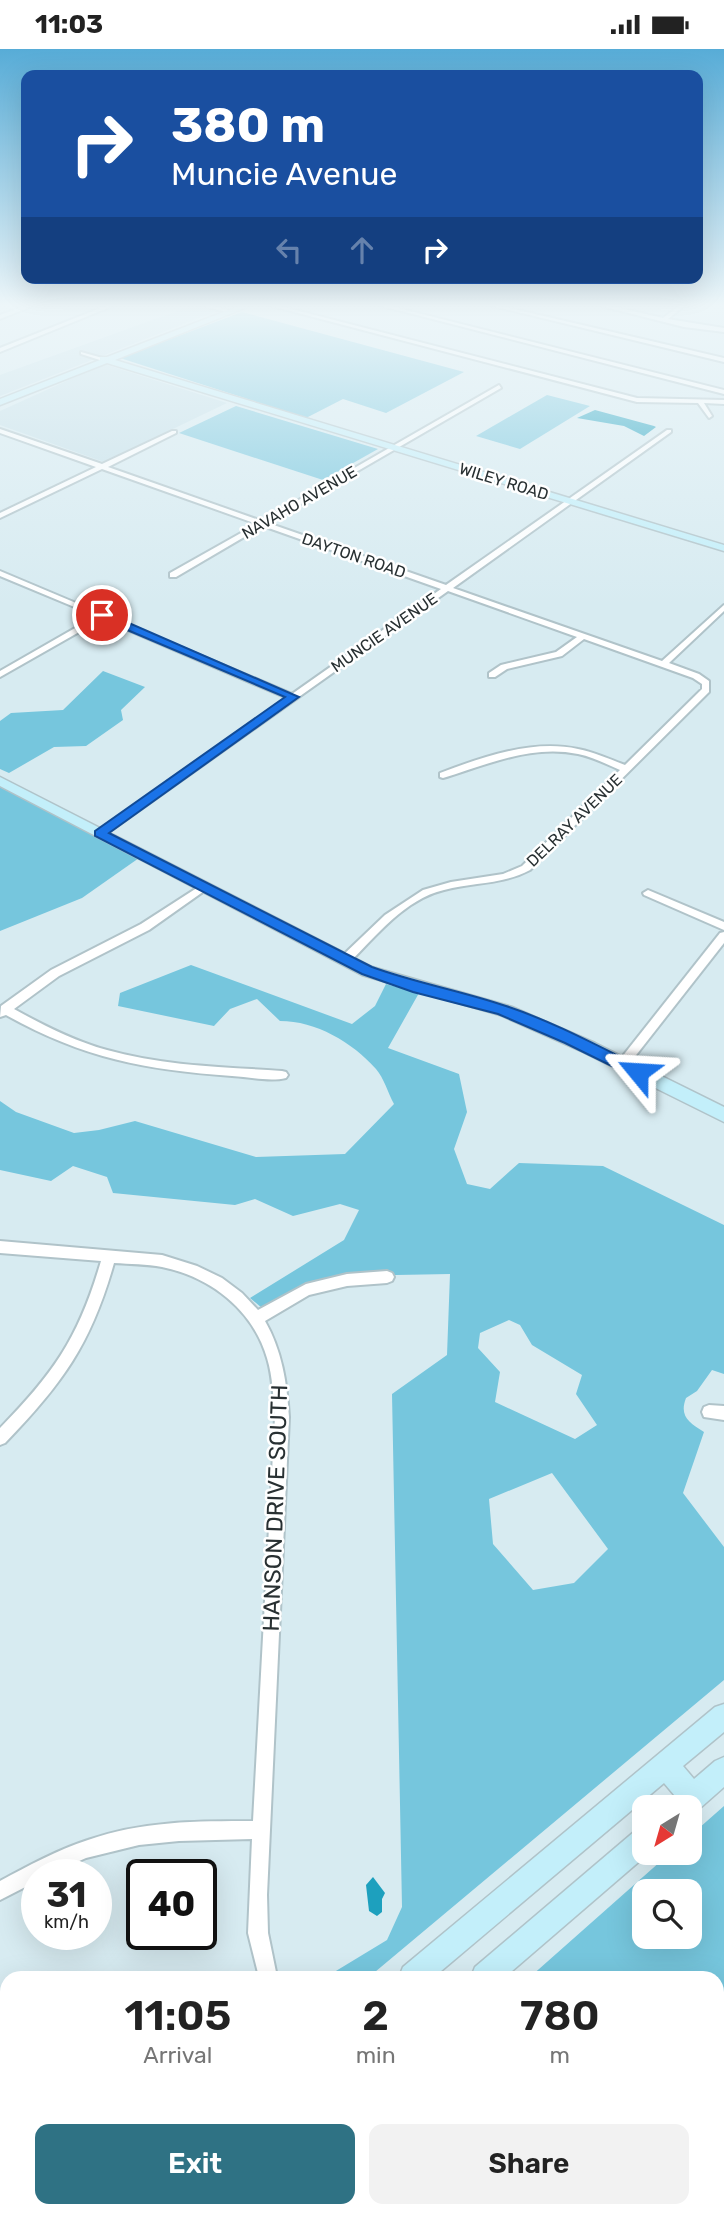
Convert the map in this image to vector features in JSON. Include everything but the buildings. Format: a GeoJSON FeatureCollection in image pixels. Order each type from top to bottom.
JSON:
{"type":"FeatureCollection","features":[{"type":"Feature","properties":{"kind":"street","name":"WILEY ROAD"},"geometry":{"type":"LineString","coordinates":[[250,404],[724,548]]}},
{"type":"Feature","properties":{"kind":"street","name":"NAVAHO AVENUE"},"geometry":{"type":"LineString","coordinates":[[173,575],[469,404]]}},
{"type":"Feature","properties":{"kind":"street"},"geometry":{"type":"LineString","coordinates":[[702,404],[709,416]]}},
{"type":"Feature","properties":{"kind":"street","name":"DAYTON ROAD"},"geometry":{"type":"LineString","coordinates":[[0,431],[663,664],[696,676],[706,683]]}},
{"type":"Feature","properties":{"kind":"street","name":"MUNCIE AVENUE"},"geometry":{"type":"LineString","coordinates":[[100,834],[669,431]]}},
{"type":"Feature","properties":{"kind":"street"},"geometry":{"type":"LineString","coordinates":[[0,516],[174,432]]}},
{"type":"Feature","properties":{"kind":"street"},"geometry":{"type":"LineString","coordinates":[[0,573],[293,697]]}},
{"type":"Feature","properties":{"kind":"street"},"geometry":{"type":"LineString","coordinates":[[663,664],[724,607]]}},
{"type":"Feature","properties":{"kind":"street"},"geometry":{"type":"LineString","coordinates":[[0,674],[102,615]]}},
{"type":"Feature","properties":{"kind":"street"},"geometry":{"type":"LineString","coordinates":[[492,675],[504,667],[559,654],[583,636]]}},
{"type":"Feature","properties":{"kind":"street","name":"DELRAY AVENUE"},"geometry":{"type":"LineString","coordinates":[[345,960],[417,897],[440,887],[508,877],[526,868],[706,690],[706,683]]}},
{"type":"Feature","properties":{"kind":"street"},"geometry":{"type":"LineString","coordinates":[[443,775],[472,763],[557,749],[584,753],[626,769]]}},
{"type":"Feature","properties":{"kind":"street"},"geometry":{"type":"LineString","coordinates":[[0,782],[345,960],[390,980],[502,1010],[559,1034],[724,1115]]}},
{"type":"Feature","properties":{"kind":"street"},"geometry":{"type":"LineString","coordinates":[[203,887],[145,927],[55,972],[2,1011],[53,1037],[114,1058],[181,1068],[282,1075]]}},
{"type":"Feature","properties":{"kind":"street"},"geometry":{"type":"LineString","coordinates":[[648,893],[724,926]]}},
{"type":"Feature","properties":{"kind":"street"},"geometry":{"type":"LineString","coordinates":[[622,1065],[724,936]]}},
{"type":"Feature","properties":{"kind":"street","name":"HANSON DRIVE SOUTH"},"geometry":{"type":"LineString","coordinates":[[0,1247],[162,1261],[182,1266],[223,1286],[257,1318],[277,1364],[282,1417],[258,1933],[267,1971]]}},
{"type":"Feature","properties":{"kind":"street"},"geometry":{"type":"LineString","coordinates":[[0,1438],[53,1382],[74,1352],[98,1300],[109,1257]]}},
{"type":"Feature","properties":{"kind":"street"},"geometry":{"type":"LineString","coordinates":[[257,1318],[306,1290],[347,1280],[387,1277]]}},
{"type":"Feature","properties":{"kind":"street"},"geometry":{"type":"LineString","coordinates":[[419,1971],[724,1716]]}},
{"type":"Feature","properties":{"kind":"street"},"geometry":{"type":"LineString","coordinates":[[664,1764],[683,1795]]}},
{"type":"Feature","properties":{"kind":"street"},"geometry":{"type":"LineString","coordinates":[[695,1795],[724,1770]]}},
{"type":"Feature","properties":{"kind":"street"},"geometry":{"type":"LineString","coordinates":[[0,1891],[52,1863],[98,1845],[144,1835],[197,1829],[261,1830]]}},
{"type":"Feature","properties":{"kind":"street"},"geometry":{"type":"LineString","coordinates":[[492,1971],[632,1850]]}},
{"type":"Feature","properties":{"kind":"shaded area"},"geometry":{"type":"Polygon","coordinates":[[[15,404],[225,404],[104,462],[0,425],[0,411],[15,404]]]}},
{"type":"Feature","properties":{"kind":"shaded area"},"geometry":{"type":"Polygon","coordinates":[[[263,404],[333,404],[306,418],[263,404]]]}},
{"type":"Feature","properties":{"kind":"shaded area"},"geometry":{"type":"Polygon","coordinates":[[[359,404],[403,404],[386,413],[359,404]]]}},
{"type":"Feature","properties":{"kind":"shaded area"},"geometry":{"type":"Polygon","coordinates":[[[531,404],[590,406],[520,449],[476,436],[531,404]]]}},
{"type":"Feature","properties":{"kind":"shaded area"},"geometry":{"type":"Polygon","coordinates":[[[236,406],[378,449],[323,480],[179,433],[236,406]]]}},
{"type":"Feature","properties":{"kind":"shaded area"},"geometry":{"type":"Polygon","coordinates":[[[595,410],[656,427],[644,436],[624,426],[577,418],[595,410]]]}},
{"type":"Feature","properties":{"kind":"shaded area"},"geometry":{"type":"Polygon","coordinates":[[[103,671],[145,687],[121,710],[123,720],[86,746],[54,747],[9,773],[0,769],[0,721],[11,713],[63,710],[103,671]]]}},
{"type":"Feature","properties":{"kind":"shaded area"},"geometry":{"type":"Polygon","coordinates":[[[0,787],[139,858],[82,898],[0,931],[0,787]]]}},
{"type":"Feature","properties":{"kind":"shaded area"},"geometry":{"type":"Polygon","coordinates":[[[191,965],[352,1024],[375,1006],[386,984],[419,993],[388,1048],[459,1074],[467,1112],[454,1149],[467,1184],[490,1189],[519,1163],[603,1166],[724,1225],[724,1374],[712,1370],[697,1391],[686,1398],[684,1410],[687,1418],[704,1432],[683,1493],[724,1547],[724,1680],[376,1971],[336,1971],[387,1940],[402,1907],[392,1394],[447,1355],[450,1274],[342,1276],[268,1309],[262,1308],[250,1298],[344,1240],[359,1210],[340,1204],[293,1216],[255,1199],[235,1205],[113,1193],[107,1177],[73,1166],[51,1181],[0,1170],[0,1101],[16,1112],[74,1133],[135,1121],[256,1157],[345,1154],[394,1104],[379,1073],[356,1050],[320,1029],[280,1021],[257,999],[230,1009],[214,1026],[118,1006],[120,993],[191,965]],[[509,1320],[480,1333],[478,1348],[500,1372],[495,1402],[575,1439],[597,1425],[576,1394],[582,1375],[532,1345],[520,1325],[509,1320]],[[552,1473],[489,1499],[493,1544],[533,1590],[574,1583],[608,1549],[552,1473]]]}},
{"type":"Feature","properties":{"kind":"shaded area"},"geometry":{"type":"Polygon","coordinates":[[[724,1806],[724,1971],[537,1971],[632,1887],[632,1949],[702,1949],[702,1879],[641,1879],[656,1865],[702,1865],[702,1825],[724,1806]]]}},
{"type":"Feature","properties":{"kind":"shaded area"},"geometry":{"type":"Polygon","coordinates":[[[373,1877],[385,1893],[382,1912],[377,1916],[369,1911],[366,1885],[373,1877]]]}},
{"type":"Feature","properties":{"kind":"route"},"geometry":{"type":"LineString","coordinates":[[102,615],[293,697],[100,834],[367,971],[413,987],[502,1010],[537,1023],[638,1072]]}}]}
